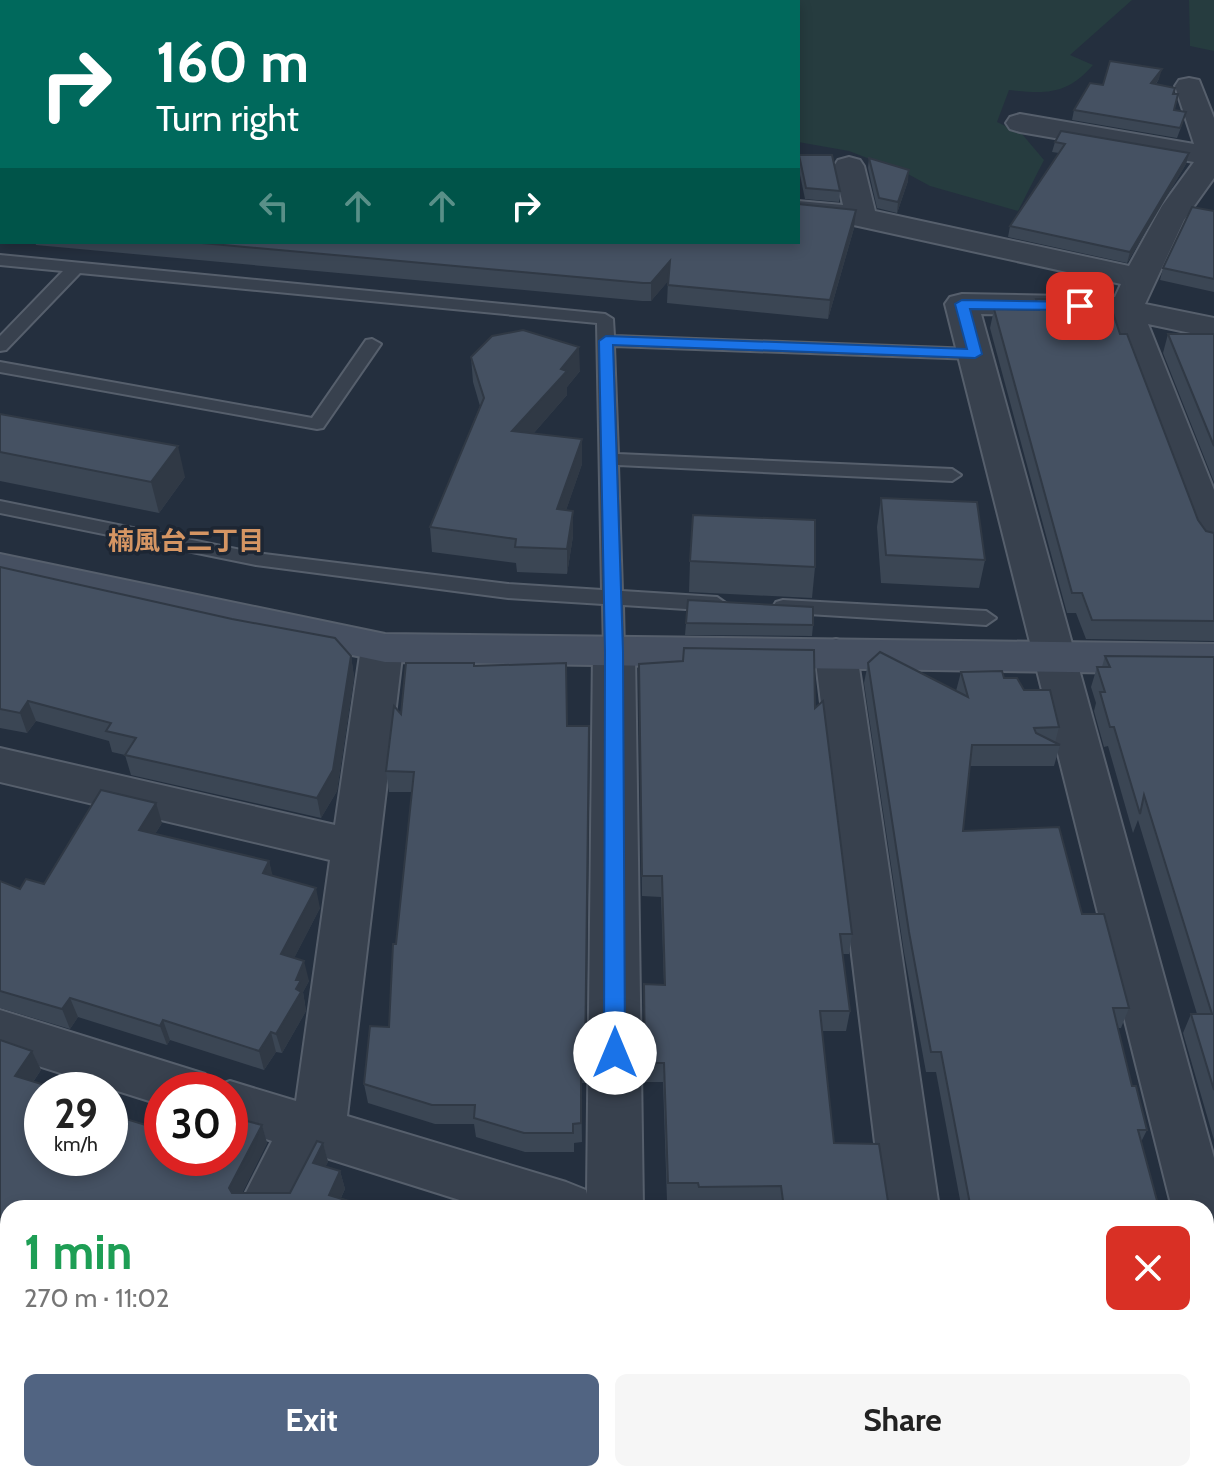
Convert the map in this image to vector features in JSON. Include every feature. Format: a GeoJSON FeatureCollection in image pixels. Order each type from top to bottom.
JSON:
{"type":"FeatureCollection","features":[{"type":"Feature","properties":{"kind":"street"},"geometry":{"type":"LineString","coordinates":[[1189,86],[1211,162],[1186,194],[1132,294],[1109,306],[962,304],[1198,1200]]}},
{"type":"Feature","properties":{"kind":"street"},"geometry":{"type":"LineString","coordinates":[[1020,123],[1211,156]]}},
{"type":"Feature","properties":{"kind":"street"},"geometry":{"type":"LineString","coordinates":[[849,166],[861,218]]}},
{"type":"Feature","properties":{"kind":"street"},"geometry":{"type":"LineString","coordinates":[[963,241],[979,207]]}},
{"type":"Feature","properties":{"kind":"street"},"geometry":{"type":"LineString","coordinates":[[800,210],[861,218],[963,241],[1132,294],[1214,328]]}},
{"type":"Feature","properties":{"kind":"street"},"geometry":{"type":"LineString","coordinates":[[1132,294],[1214,539]]}},
{"type":"Feature","properties":{"kind":"street"},"geometry":{"type":"LineString","coordinates":[[0,567],[382,648],[1214,659]]}},
{"type":"Feature","properties":{"kind":"street"},"geometry":{"type":"LineString","coordinates":[[271,1200],[313,1129],[382,648]]}},
{"type":"Feature","properties":{"kind":"street"},"geometry":{"type":"LineString","coordinates":[[614,652],[615,1200]]}},
{"type":"Feature","properties":{"kind":"street"},"geometry":{"type":"LineString","coordinates":[[836,654],[910,1200]]}},
{"type":"Feature","properties":{"kind":"street"},"geometry":{"type":"LineString","coordinates":[[0,765],[355,848]]}},
{"type":"Feature","properties":{"kind":"street"},"geometry":{"type":"LineString","coordinates":[[0,1032],[144,1077]]}},
{"type":"Feature","properties":{"kind":"street"},"geometry":{"type":"LineString","coordinates":[[248,1109],[540,1200]]}},
{"type":"Feature","properties":{"kind":"lane"},"geometry":{"type":"LineString","coordinates":[[0,260],[605,319],[614,652]]}},
{"type":"Feature","properties":{"kind":"lane"},"geometry":{"type":"LineString","coordinates":[[0,346],[75,268]]}},
{"type":"Feature","properties":{"kind":"lane"},"geometry":{"type":"LineString","coordinates":[[606,341],[975,354]]}},
{"type":"Feature","properties":{"kind":"lane"},"geometry":{"type":"LineString","coordinates":[[0,367],[317,424],[372,344]]}},
{"type":"Feature","properties":{"kind":"lane"},"geometry":{"type":"LineString","coordinates":[[609,459],[952,475]]}},
{"type":"Feature","properties":{"kind":"lane"},"geometry":{"type":"LineString","coordinates":[[0,507],[256,559],[508,591],[737,605]]}},
{"type":"Feature","properties":{"kind":"lane"},"geometry":{"type":"LineString","coordinates":[[768,607],[986,618]]}},
{"type":"Feature","properties":{"kind":"green space"},"geometry":{"type":"Polygon","coordinates":[[[800,0],[1132,0],[1070,55],[1093,65],[1074,82],[1045,92],[1009,90],[997,122],[1022,134],[1044,160],[1018,211],[930,186],[906,173],[849,151],[800,142],[800,0]]]}},
{"type":"Feature","properties":{"kind":"green space"},"geometry":{"type":"Polygon","coordinates":[[[1189,0],[1214,0],[1214,51],[1190,46],[1189,0]]]}},
{"type":"Feature","properties":{"kind":"building"},"geometry":{"type":"Polygon","coordinates":[[[1110,61],[1162,69],[1151,83],[1175,88],[1173,94],[1178,94],[1174,110],[1186,112],[1180,128],[1074,110],[1090,83],[1103,85],[1110,61]]]}},
{"type":"Feature","properties":{"kind":"building"},"geometry":{"type":"Polygon","coordinates":[[[1061,131],[1189,153],[1130,252],[1010,226],[1065,144],[1055,142],[1061,131]]]}},
{"type":"Feature","properties":{"kind":"building"},"geometry":{"type":"Polygon","coordinates":[[[800,155],[832,155],[840,191],[806,188],[800,155]]]}},
{"type":"Feature","properties":{"kind":"building"},"geometry":{"type":"Polygon","coordinates":[[[869,158],[909,170],[898,202],[879,198],[869,158]]]}},
{"type":"Feature","properties":{"kind":"building"},"geometry":{"type":"Polygon","coordinates":[[[800,204],[856,210],[830,300],[668,285],[670,261],[651,283],[213,244],[800,244],[800,204]]]}},
{"type":"Feature","properties":{"kind":"building"},"geometry":{"type":"Polygon","coordinates":[[[1192,207],[1214,211],[1214,279],[1163,268],[1192,207]]]}},
{"type":"Feature","properties":{"kind":"building"},"geometry":{"type":"Polygon","coordinates":[[[1036,299],[1109,301],[1120,334],[1127,334],[1198,520],[1206,531],[1214,533],[1214,621],[1092,620],[1082,593],[1072,593],[994,309],[1039,310],[1036,299]]]}},
{"type":"Feature","properties":{"kind":"building"},"geometry":{"type":"Polygon","coordinates":[[[523,330],[579,347],[561,369],[567,371],[512,431],[582,439],[557,509],[573,511],[567,549],[515,547],[516,539],[430,527],[484,398],[471,357],[492,336],[523,330]]]}},
{"type":"Feature","properties":{"kind":"building"},"geometry":{"type":"Polygon","coordinates":[[[1168,334],[1214,334],[1214,446],[1168,334]]]}},
{"type":"Feature","properties":{"kind":"building"},"geometry":{"type":"Polygon","coordinates":[[[0,414],[178,446],[151,482],[0,452],[0,414]]]}},
{"type":"Feature","properties":{"kind":"building"},"geometry":{"type":"Polygon","coordinates":[[[881,498],[977,502],[985,560],[886,555],[881,498]]]}},
{"type":"Feature","properties":{"kind":"building"},"geometry":{"type":"Polygon","coordinates":[[[693,515],[815,520],[815,567],[690,561],[693,515]]]}},
{"type":"Feature","properties":{"kind":"building"},"geometry":{"type":"Polygon","coordinates":[[[0,567],[232,619],[335,638],[351,656],[333,770],[317,798],[125,755],[136,738],[106,731],[111,723],[28,701],[20,713],[0,709],[0,567]]]}},
{"type":"Feature","properties":{"kind":"building"},"geometry":{"type":"Polygon","coordinates":[[[688,600],[813,607],[813,625],[686,623],[688,600]]]}},
{"type":"Feature","properties":{"kind":"building"},"geometry":{"type":"Polygon","coordinates":[[[684,648],[814,650],[815,708],[823,701],[852,934],[840,934],[850,1011],[820,1011],[834,1143],[879,1144],[888,1200],[783,1200],[781,1186],[699,1187],[698,1183],[668,1183],[664,1063],[645,1063],[644,984],[665,985],[662,876],[642,876],[639,664],[683,661],[684,648]]]}},
{"type":"Feature","properties":{"kind":"building"},"geometry":{"type":"Polygon","coordinates":[[[880,652],[968,697],[961,672],[1002,671],[1004,678],[1017,678],[1024,690],[1050,690],[1059,727],[1034,728],[1036,733],[1060,745],[972,745],[963,831],[1059,827],[1082,914],[1104,914],[1129,1008],[1113,1008],[1132,1086],[1136,1086],[1147,1130],[1138,1130],[1157,1200],[969,1200],[941,1052],[931,1052],[909,932],[868,663],[880,652]]]}},
{"type":"Feature","properties":{"kind":"building"},"geometry":{"type":"Polygon","coordinates":[[[1105,656],[1214,657],[1214,1090],[1191,1014],[1212,1014],[1144,795],[1140,814],[1114,727],[1110,727],[1100,692],[1105,692],[1097,667],[1110,667],[1105,656]]]}},
{"type":"Feature","properties":{"kind":"building"},"geometry":{"type":"Polygon","coordinates":[[[406,663],[474,663],[474,666],[566,663],[567,726],[589,726],[585,1064],[581,1064],[581,1123],[573,1124],[573,1133],[524,1133],[474,1118],[475,1105],[432,1105],[364,1084],[370,1026],[389,1027],[393,944],[396,944],[414,772],[386,771],[394,706],[401,714],[406,663]]]}},
{"type":"Feature","properties":{"kind":"building"},"geometry":{"type":"Polygon","coordinates":[[[101,790],[156,803],[139,830],[269,861],[263,873],[316,888],[281,954],[304,961],[296,980],[301,980],[296,989],[301,992],[276,1034],[271,1032],[259,1051],[163,1020],[160,1026],[70,998],[62,1009],[0,991],[0,881],[20,889],[26,879],[44,884],[101,790]]]}},
{"type":"Feature","properties":{"kind":"building"},"geometry":{"type":"Polygon","coordinates":[[[0,1040],[32,1051],[15,1076],[24,1079],[24,1176],[128,1176],[128,1120],[144,1124],[144,1176],[235,1176],[229,1188],[232,1193],[290,1193],[317,1141],[323,1143],[313,1163],[340,1171],[329,1195],[346,1200],[0,1200],[0,1040]]]}},
{"type":"Feature","properties":{"kind":"building"},"geometry":{"type":"Polygon","coordinates":[[[248,1121],[262,1125],[248,1152],[248,1121]]]}},
{"type":"Feature","properties":{"kind":"district","name":"楠風台二丁目"},"geometry":{"type":"Point","coordinates":[186,541]}},
{"type":"Feature","properties":{"kind":"route"},"geometry":{"type":"LineString","coordinates":[[615,1053],[614,652],[606,341],[975,354],[962,304],[1080,306]]}}]}
